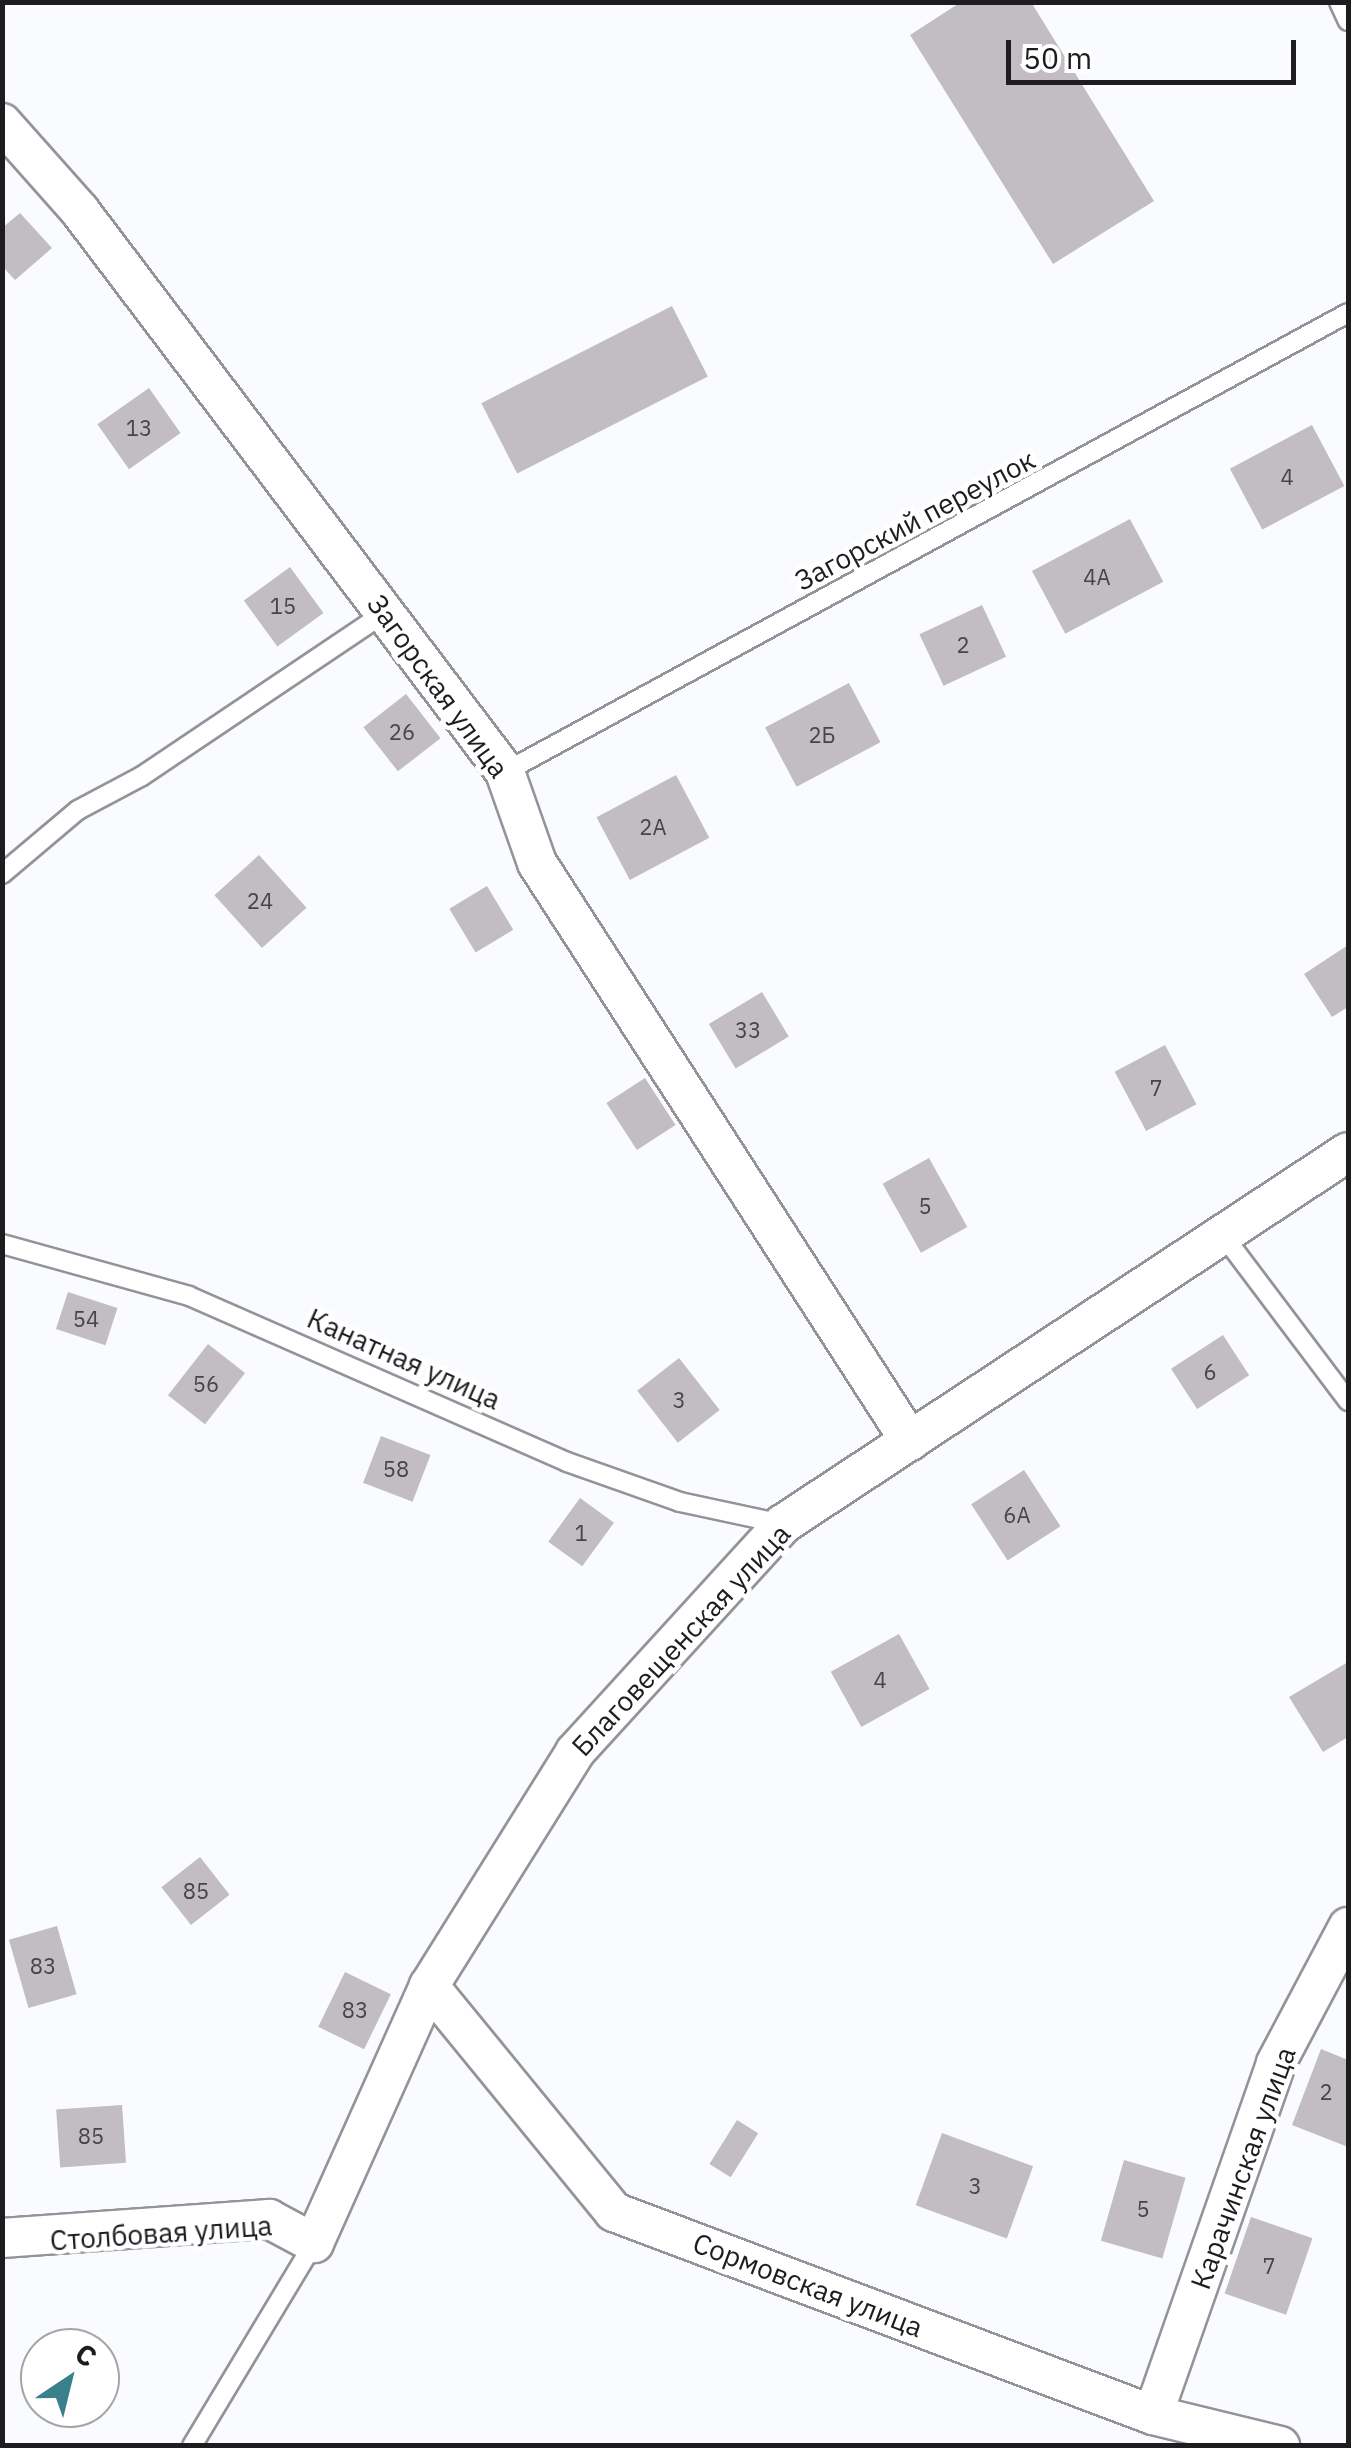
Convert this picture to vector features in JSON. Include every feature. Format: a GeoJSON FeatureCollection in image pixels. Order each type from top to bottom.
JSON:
{"type":"FeatureCollection","features":[{"type":"Feature","properties":{"kind":"street","name":"Загорская улица"},"geometry":{"type":"LineString","coordinates":[[2,122],[80,211],[506,772],[538,863],[910,1440]]}},
{"type":"Feature","properties":{"kind":"street","name":"Благовещенская улица"},"geometry":{"type":"LineString","coordinates":[[314,2243],[430,1986],[575,1752],[784,1524],[1348,1152]]}},
{"type":"Feature","properties":{"kind":"street","name":"Карачинская улица"},"geometry":{"type":"LineString","coordinates":[[1153,2415],[1276,2063],[1348,1928]]}},
{"type":"Feature","properties":{"kind":"street","name":"Сормовская улица"},"geometry":{"type":"LineString","coordinates":[[430,1986],[614,2212],[1153,2415],[1280,2446]]}},
{"type":"Feature","properties":{"kind":"street","name":"Столбовая улица"},"geometry":{"type":"LineString","coordinates":[[2,2238],[270,2219],[314,2243]]}},
{"type":"Feature","properties":{"kind":"lane"},"geometry":{"type":"LineString","coordinates":[[1339,2],[1348,21]]}},
{"type":"Feature","properties":{"kind":"lane","name":"Загорский переулок"},"geometry":{"type":"LineString","coordinates":[[506,772],[1348,313]]}},
{"type":"Feature","properties":{"kind":"lane"},"geometry":{"type":"LineString","coordinates":[[2,874],[78,810],[142,776],[385,613]]}},
{"type":"Feature","properties":{"kind":"lane"},"geometry":{"type":"LineString","coordinates":[[1223,1235],[1348,1401]]}},
{"type":"Feature","properties":{"kind":"lane","name":"Канатная улица"},"geometry":{"type":"LineString","coordinates":[[2,1244],[189,1296],[586,1469],[680,1502],[784,1524]]}},
{"type":"Feature","properties":{"kind":"lane"},"geometry":{"type":"LineString","coordinates":[[192,2446],[314,2243]]}},
{"type":"Feature","properties":{"kind":"building"},"geometry":{"type":"Polygon","coordinates":[[[961,2],[1031,2],[1154,201],[1053,264],[910,35],[961,2]]]}},
{"type":"Feature","properties":{"kind":"building"},"geometry":{"type":"Polygon","coordinates":[[[20,213],[52,248],[15,280],[2,266],[2,228],[20,213]]]}},
{"type":"Feature","properties":{"kind":"building"},"geometry":{"type":"Polygon","coordinates":[[[672,306],[708,376],[517,474],[481,403],[672,306]]]}},
{"type":"Feature","properties":{"kind":"building"},"geometry":{"type":"Polygon","coordinates":[[[149,388],[181,433],[129,469],[97,424],[149,388]]]}},
{"type":"Feature","properties":{"kind":"building"},"geometry":{"type":"Polygon","coordinates":[[[1312,425],[1344,486],[1262,530],[1230,469],[1312,425]]]}},
{"type":"Feature","properties":{"kind":"building"},"geometry":{"type":"Polygon","coordinates":[[[1130,519],[1163,582],[1065,634],[1032,571],[1130,519]]]}},
{"type":"Feature","properties":{"kind":"building"},"geometry":{"type":"Polygon","coordinates":[[[290,567],[324,613],[277,647],[244,601],[290,567]]]}},
{"type":"Feature","properties":{"kind":"building"},"geometry":{"type":"Polygon","coordinates":[[[982,605],[1006,657],[944,686],[919,634],[982,605]]]}},
{"type":"Feature","properties":{"kind":"building"},"geometry":{"type":"Polygon","coordinates":[[[849,683],[880,742],[797,787],[765,728],[849,683]]]}},
{"type":"Feature","properties":{"kind":"building"},"geometry":{"type":"Polygon","coordinates":[[[406,694],[440,738],[398,771],[363,727],[406,694]]]}},
{"type":"Feature","properties":{"kind":"building"},"geometry":{"type":"Polygon","coordinates":[[[676,775],[709,838],[630,880],[597,817],[676,775]]]}},
{"type":"Feature","properties":{"kind":"building"},"geometry":{"type":"Polygon","coordinates":[[[259,855],[307,908],[262,948],[214,895],[259,855]]]}},
{"type":"Feature","properties":{"kind":"building"},"geometry":{"type":"Polygon","coordinates":[[[487,886],[513,930],[476,952],[449,909],[487,886]]]}},
{"type":"Feature","properties":{"kind":"building"},"geometry":{"type":"Polygon","coordinates":[[[1348,945],[1348,1007],[1332,1017],[1304,974],[1348,945]]]}},
{"type":"Feature","properties":{"kind":"building"},"geometry":{"type":"Polygon","coordinates":[[[762,992],[789,1037],[736,1069],[709,1024],[762,992]]]}},
{"type":"Feature","properties":{"kind":"building"},"geometry":{"type":"Polygon","coordinates":[[[1165,1045],[1196,1104],[1146,1131],[1115,1072],[1165,1045]]]}},
{"type":"Feature","properties":{"kind":"building"},"geometry":{"type":"Polygon","coordinates":[[[645,1078],[675,1125],[637,1150],[606,1103],[645,1078]]]}},
{"type":"Feature","properties":{"kind":"building"},"geometry":{"type":"Polygon","coordinates":[[[929,1158],[967,1227],[921,1253],[883,1184],[929,1158]]]}},
{"type":"Feature","properties":{"kind":"building"},"geometry":{"type":"Polygon","coordinates":[[[68,1292],[117,1308],[105,1345],[56,1329],[68,1292]]]}},
{"type":"Feature","properties":{"kind":"building"},"geometry":{"type":"Polygon","coordinates":[[[1223,1335],[1249,1375],[1197,1409],[1171,1369],[1223,1335]]]}},
{"type":"Feature","properties":{"kind":"building"},"geometry":{"type":"Polygon","coordinates":[[[208,1344],[245,1373],[205,1424],[168,1395],[208,1344]]]}},
{"type":"Feature","properties":{"kind":"building"},"geometry":{"type":"Polygon","coordinates":[[[679,1358],[720,1410],[678,1443],[637,1391],[679,1358]]]}},
{"type":"Feature","properties":{"kind":"building"},"geometry":{"type":"Polygon","coordinates":[[[381,1436],[430,1455],[413,1502],[363,1483],[381,1436]]]}},
{"type":"Feature","properties":{"kind":"building"},"geometry":{"type":"Polygon","coordinates":[[[1024,1470],[1060,1526],[1008,1561],[971,1504],[1024,1470]]]}},
{"type":"Feature","properties":{"kind":"building"},"geometry":{"type":"Polygon","coordinates":[[[580,1498],[614,1523],[582,1566],[548,1542],[580,1498]]]}},
{"type":"Feature","properties":{"kind":"building"},"geometry":{"type":"Polygon","coordinates":[[[899,1634],[930,1689],[861,1727],[831,1672],[899,1634]]]}},
{"type":"Feature","properties":{"kind":"building"},"geometry":{"type":"Polygon","coordinates":[[[1348,1662],[1348,1737],[1323,1752],[1289,1697],[1348,1662]]]}},
{"type":"Feature","properties":{"kind":"building"},"geometry":{"type":"Polygon","coordinates":[[[200,1857],[230,1895],[191,1925],[161,1887],[200,1857]]]}},
{"type":"Feature","properties":{"kind":"building"},"geometry":{"type":"Polygon","coordinates":[[[57,1926],[77,1994],[29,2008],[9,1940],[57,1926]]]}},
{"type":"Feature","properties":{"kind":"building"},"geometry":{"type":"Polygon","coordinates":[[[345,1972],[391,1994],[364,2049],[318,2027],[345,1972]]]}},
{"type":"Feature","properties":{"kind":"building"},"geometry":{"type":"Polygon","coordinates":[[[1321,2049],[1348,2060],[1348,2147],[1292,2125],[1321,2049]]]}},
{"type":"Feature","properties":{"kind":"building"},"geometry":{"type":"Polygon","coordinates":[[[122,2105],[126,2163],[60,2167],[56,2110],[122,2105]]]}},
{"type":"Feature","properties":{"kind":"building"},"geometry":{"type":"Polygon","coordinates":[[[737,2120],[758,2133],[731,2177],[709,2164],[737,2120]]]}},
{"type":"Feature","properties":{"kind":"building"},"geometry":{"type":"Polygon","coordinates":[[[942,2133],[1033,2166],[1007,2239],[916,2205],[942,2133]]]}},
{"type":"Feature","properties":{"kind":"building"},"geometry":{"type":"Polygon","coordinates":[[[1124,2160],[1186,2178],[1162,2258],[1101,2241],[1124,2160]]]}},
{"type":"Feature","properties":{"kind":"building"},"geometry":{"type":"Polygon","coordinates":[[[1251,2217],[1312,2238],[1286,2315],[1225,2294],[1251,2217]]]}}]}
